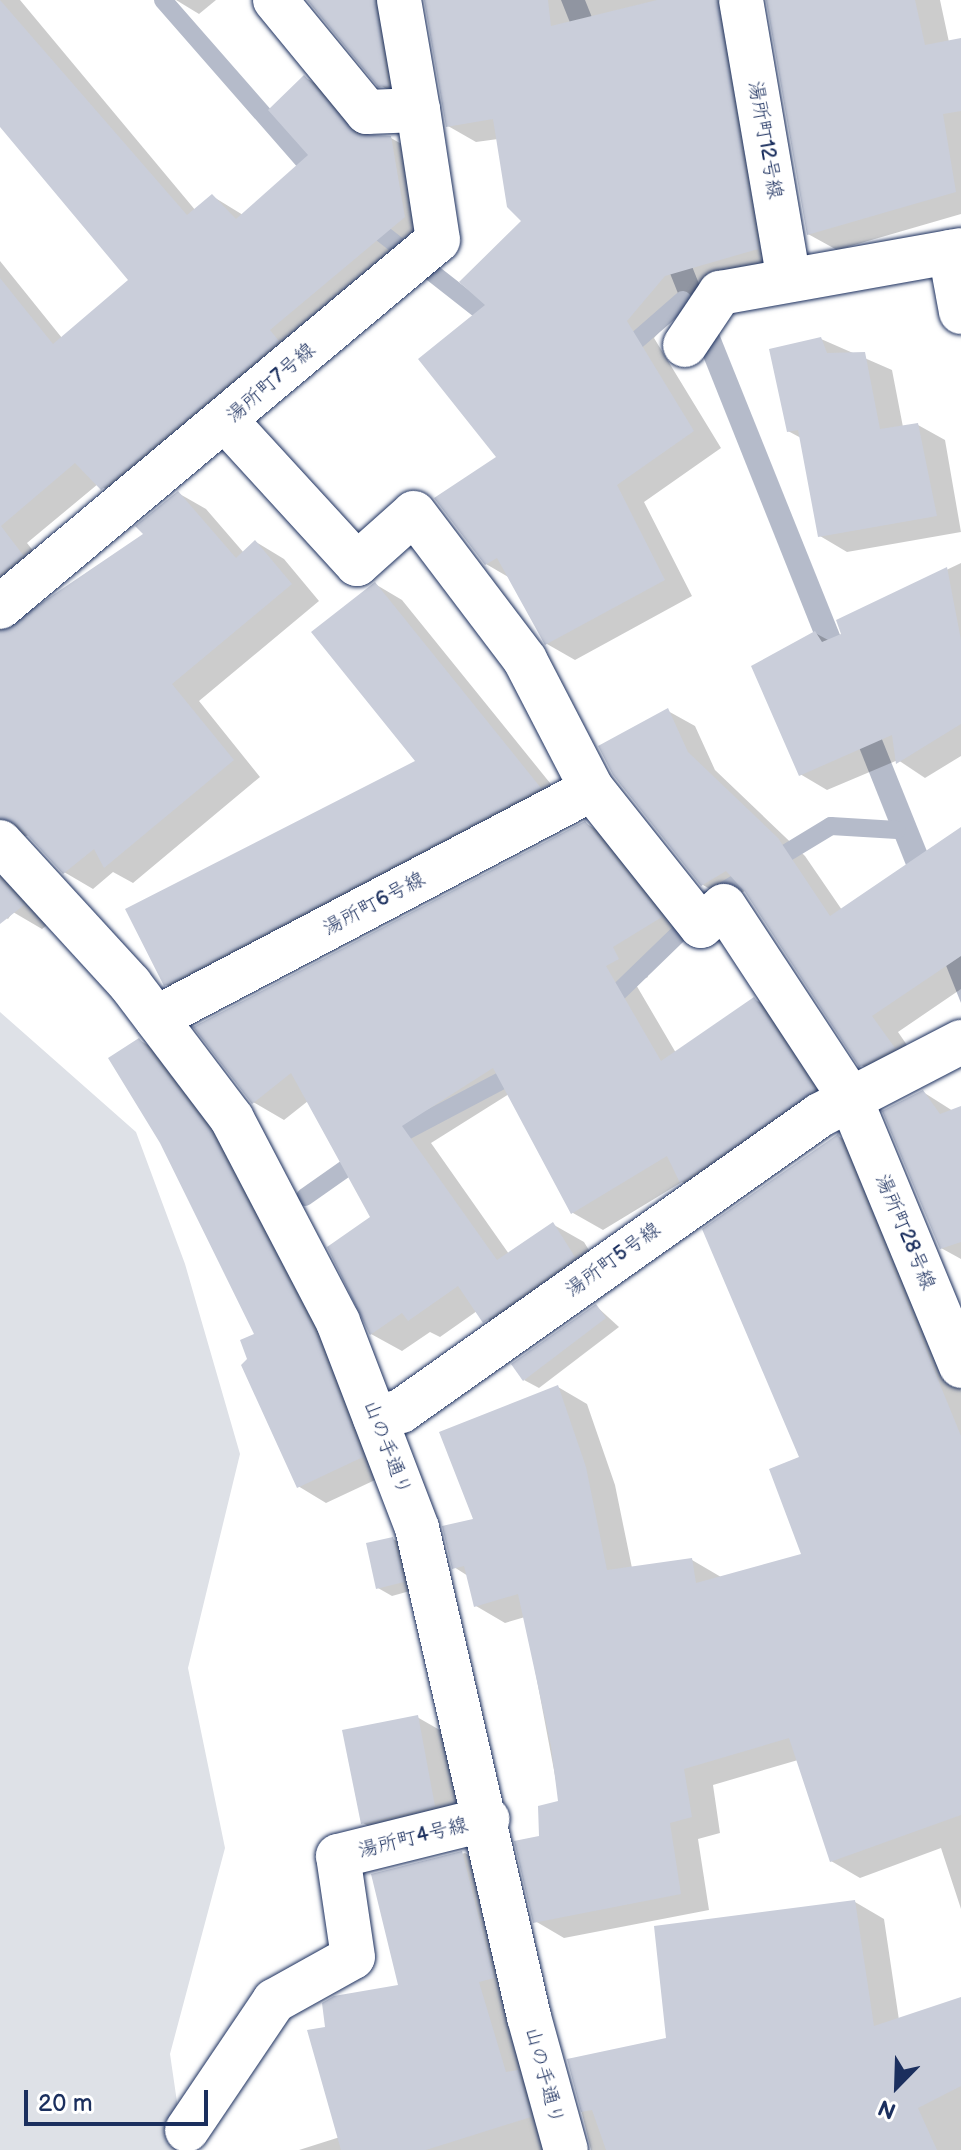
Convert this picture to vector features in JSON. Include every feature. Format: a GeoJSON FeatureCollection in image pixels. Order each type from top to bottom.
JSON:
{"type":"FeatureCollection","features":[{"type":"Feature","properties":{"kind":"street"},"geometry":{"type":"LineString","coordinates":[[275,0],[367,112],[418,110],[399,0]]}},
{"type":"Feature","properties":{"kind":"street","name":"湯所町12号線"},"geometry":{"type":"LineString","coordinates":[[741,0],[789,280]]}},
{"type":"Feature","properties":{"kind":"street","name":"湯所町7号線"},"geometry":{"type":"LineString","coordinates":[[0,607],[226,421],[438,240],[418,110]]}},
{"type":"Feature","properties":{"kind":"street"},"geometry":{"type":"LineString","coordinates":[[685,345],[720,293],[956,251],[961,312]]}},
{"type":"Feature","properties":{"kind":"street"},"geometry":{"type":"LineString","coordinates":[[226,421],[357,564],[414,513],[525,660],[592,789]]}},
{"type":"Feature","properties":{"kind":"street","name":"湯所町6号線"},"geometry":{"type":"LineString","coordinates":[[156,1018],[592,789]]}},
{"type":"Feature","properties":{"kind":"street","name":"湯所町28号線"},"geometry":{"type":"LineString","coordinates":[[592,789],[701,926],[724,906],[850,1098],[961,1366]]}},
{"type":"Feature","properties":{"kind":"street","name":"山の手通り"},"geometry":{"type":"LineString","coordinates":[[0,842],[156,1018],[232,1119],[338,1322],[417,1528],[488,1819],[529,2017],[566,2150]]}},
{"type":"Feature","properties":{"kind":"street","name":"湯所町5号線"},"geometry":{"type":"LineString","coordinates":[[375,1418],[401,1411],[850,1098],[961,1042]]}},
{"type":"Feature","properties":{"kind":"street","name":"湯所町4号線"},"geometry":{"type":"LineString","coordinates":[[187,2130],[274,2001],[353,1957],[338,1856],[488,1819]]}},
{"type":"Feature","properties":{"kind":"shaded area"},"geometry":{"type":"Polygon","coordinates":[[[0,1012],[136,1132],[185,1264],[240,1454],[188,1668],[225,1848],[170,2054],[184,2150],[0,2150],[0,1012]]]}},
{"type":"Feature","properties":{"kind":"water"},"geometry":{"type":"Polygon","coordinates":[[[561,0],[585,0],[961,936],[961,1003],[561,0]]]}},
{"type":"Feature","properties":{"kind":"building"},"geometry":{"type":"Polygon","coordinates":[[[0,0],[187,215],[212,194],[236,219],[308,155],[268,110],[304,75],[356,134],[391,136],[405,217],[270,330],[279,341],[101,490],[75,463],[1,526],[23,555],[0,574],[0,278],[53,344],[128,280],[0,127],[0,0]]]}},
{"type":"Feature","properties":{"kind":"building"},"geometry":{"type":"Polygon","coordinates":[[[307,0],[375,0],[388,86],[378,87],[307,0]]]}},
{"type":"Feature","properties":{"kind":"building"},"geometry":{"type":"Polygon","coordinates":[[[424,0],[548,0],[551,26],[657,0],[717,0],[758,249],[665,276],[627,321],[694,431],[617,485],[665,580],[545,645],[497,558],[485,565],[434,498],[496,457],[418,359],[485,305],[459,282],[521,221],[507,207],[493,119],[446,127],[424,0]]]}},
{"type":"Feature","properties":{"kind":"building"},"geometry":{"type":"Polygon","coordinates":[[[766,0],[915,0],[925,45],[961,38],[961,111],[943,114],[956,192],[807,235],[766,0]]]}},
{"type":"Feature","properties":{"kind":"building"},"geometry":{"type":"Polygon","coordinates":[[[821,337],[827,353],[865,352],[880,429],[918,423],[937,516],[818,537],[798,430],[787,432],[769,349],[821,337]]]}},
{"type":"Feature","properties":{"kind":"building"},"geometry":{"type":"Polygon","coordinates":[[[178,491],[236,558],[255,540],[292,584],[172,684],[234,760],[104,868],[94,849],[63,874],[18,825],[0,818],[0,631],[143,534],[135,526],[178,491]]]}},
{"type":"Feature","properties":{"kind":"building"},"geometry":{"type":"Polygon","coordinates":[[[947,567],[961,640],[961,724],[896,764],[892,735],[799,776],[751,666],[815,631],[822,642],[841,634],[836,620],[947,567]]]}},
{"type":"Feature","properties":{"kind":"building"},"geometry":{"type":"Polygon","coordinates":[[[375,582],[541,788],[164,986],[125,909],[415,761],[311,632],[375,582]]]}},
{"type":"Feature","properties":{"kind":"building"},"geometry":{"type":"Polygon","coordinates":[[[668,708],[688,752],[778,838],[830,916],[961,827],[961,956],[872,1016],[895,1048],[859,1067],[745,892],[726,871],[701,886],[613,775],[598,746],[668,708]]]}},
{"type":"Feature","properties":{"kind":"building"},"geometry":{"type":"Polygon","coordinates":[[[585,821],[662,917],[613,947],[619,959],[606,966],[661,1061],[754,997],[815,1090],[680,1183],[667,1156],[571,1214],[493,1068],[402,1126],[497,1260],[553,1222],[575,1257],[483,1323],[458,1286],[408,1321],[402,1313],[370,1335],[327,1247],[370,1217],[291,1073],[252,1104],[193,1027],[585,821]]]}},
{"type":"Feature","properties":{"kind":"building"},"geometry":{"type":"Polygon","coordinates":[[[0,879],[24,905],[0,924],[0,879]]]}},
{"type":"Feature","properties":{"kind":"building"},"geometry":{"type":"Polygon","coordinates":[[[139,1038],[211,1132],[315,1332],[363,1457],[297,1488],[241,1365],[247,1359],[240,1340],[254,1334],[160,1143],[108,1058],[139,1038]]]}},
{"type":"Feature","properties":{"kind":"building"},"geometry":{"type":"Polygon","coordinates":[[[923,1090],[940,1114],[961,1106],[961,1242],[940,1249],[882,1111],[923,1090]]]}},
{"type":"Feature","properties":{"kind":"building"},"geometry":{"type":"Polygon","coordinates":[[[838,1134],[961,1436],[961,1815],[830,1862],[789,1738],[684,1769],[692,1817],[670,1823],[681,1894],[533,1923],[514,1841],[539,1836],[538,1806],[558,1801],[551,1746],[518,1594],[474,1607],[464,1566],[452,1569],[442,1526],[473,1519],[439,1432],[558,1385],[586,1467],[607,1570],[692,1558],[696,1583],[801,1554],[769,1469],[799,1457],[702,1229],[838,1134]]]}},
{"type":"Feature","properties":{"kind":"building"},"geometry":{"type":"Polygon","coordinates":[[[596,1304],[606,1318],[523,1381],[511,1364],[596,1304]]]}},
{"type":"Feature","properties":{"kind":"building"},"geometry":{"type":"Polygon","coordinates":[[[393,1537],[404,1582],[376,1589],[366,1543],[393,1537]]]}},
{"type":"Feature","properties":{"kind":"building"},"geometry":{"type":"Polygon","coordinates":[[[418,1715],[435,1806],[361,1824],[342,1730],[418,1715]]]}},
{"type":"Feature","properties":{"kind":"building"},"geometry":{"type":"Polygon","coordinates":[[[462,1851],[494,1978],[479,1982],[506,2072],[518,2070],[531,2117],[426,2150],[341,2150],[307,2030],[325,2027],[322,2003],[334,1996],[398,1985],[371,1874],[462,1851]]]}},
{"type":"Feature","properties":{"kind":"building"},"geometry":{"type":"Polygon","coordinates":[[[855,1900],[874,2026],[961,1997],[961,2086],[918,2108],[937,2150],[606,2150],[592,2110],[581,2112],[567,2059],[666,2038],[654,1926],[855,1900]]]}},
{"type":"Feature","properties":{"kind":"waterway"},"geometry":{"type":"LineString","coordinates":[[163,0],[317,176]]}},
{"type":"Feature","properties":{"kind":"waterway"},"geometry":{"type":"LineString","coordinates":[[365,220],[499,325]]}},
{"type":"Feature","properties":{"kind":"waterway"},"geometry":{"type":"LineString","coordinates":[[621,354],[683,300]]}},
{"type":"Feature","properties":{"kind":"waterway"},"geometry":{"type":"LineString","coordinates":[[712,898],[831,826],[897,830]]}},
{"type":"Feature","properties":{"kind":"waterway"},"geometry":{"type":"LineString","coordinates":[[603,1007],[696,917]]}},
{"type":"Feature","properties":{"kind":"waterway"},"geometry":{"type":"LineString","coordinates":[[387,1141],[520,1071]]}},
{"type":"Feature","properties":{"kind":"waterway"},"geometry":{"type":"LineString","coordinates":[[305,1197],[362,1157]]}}]}
